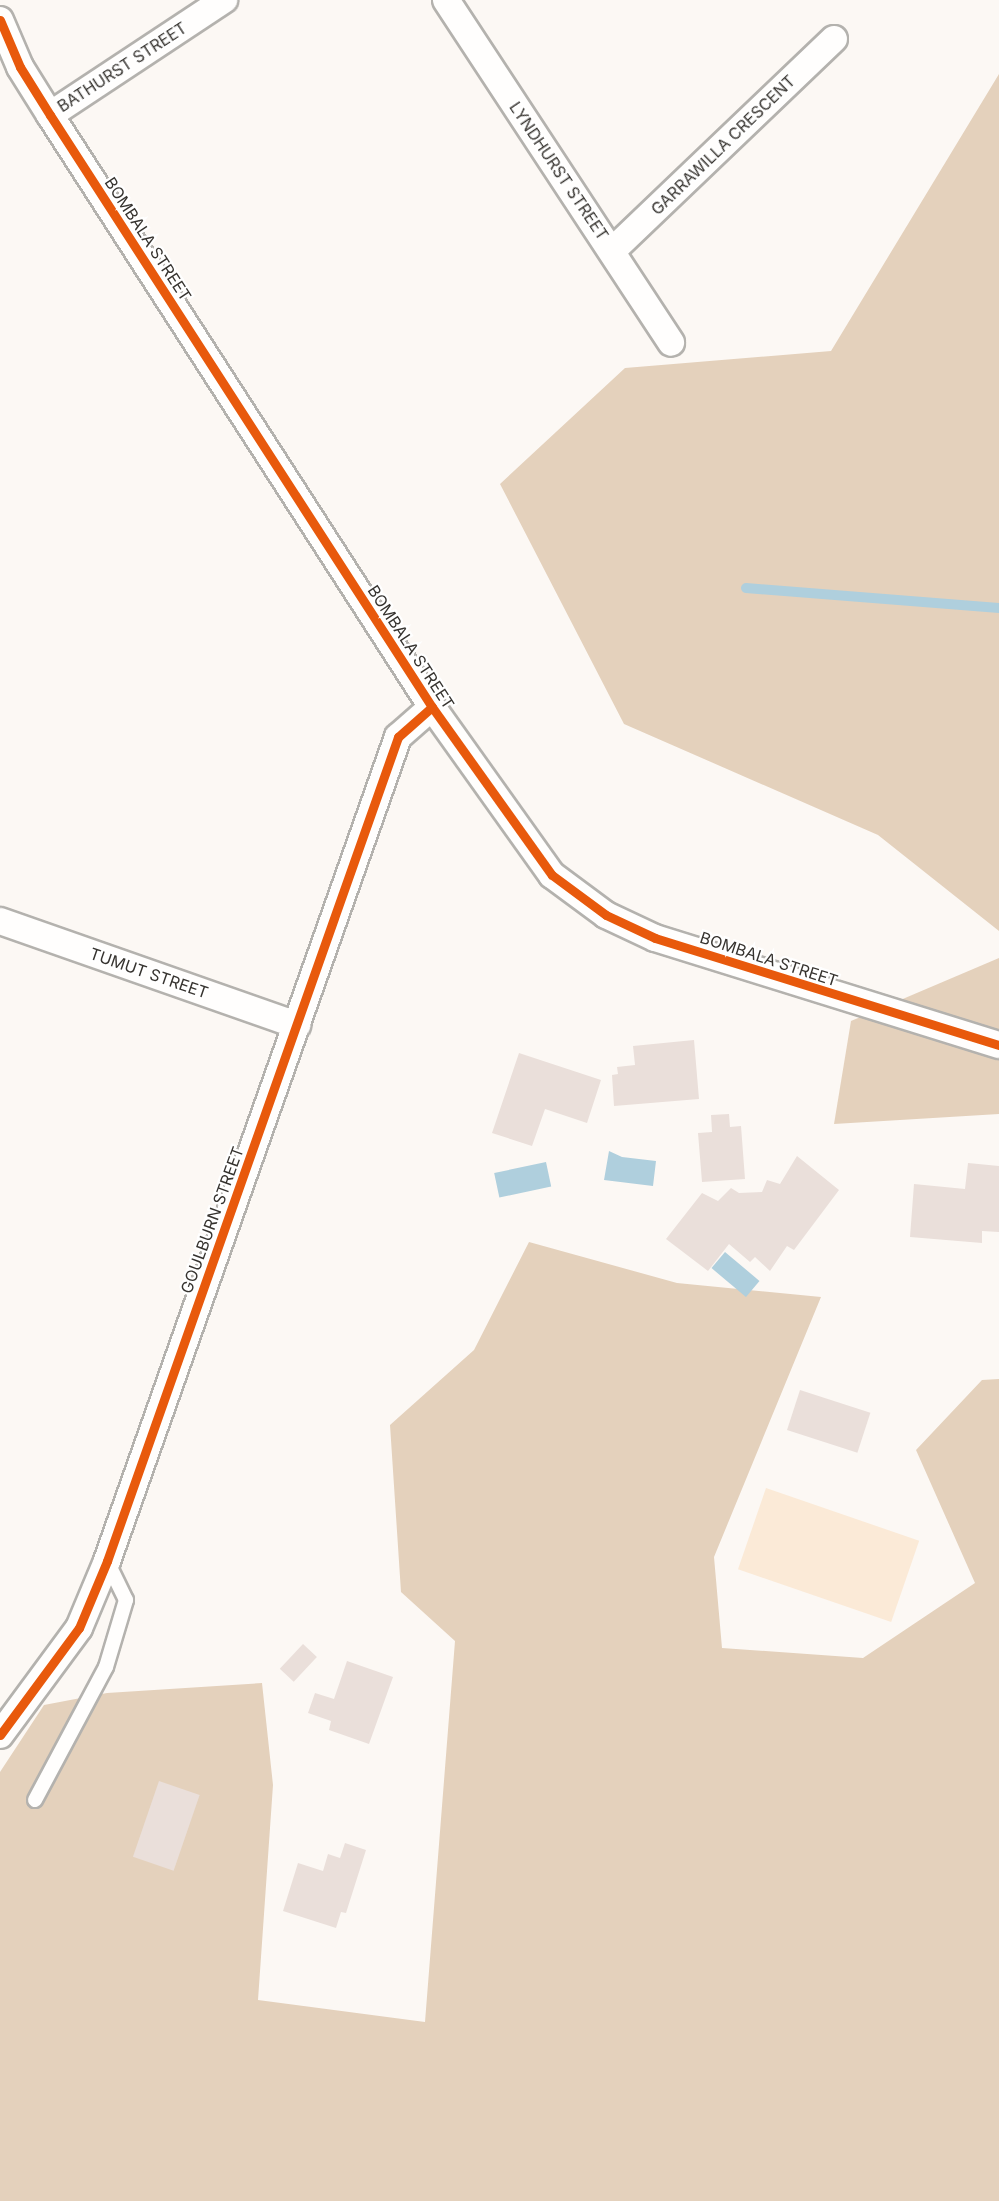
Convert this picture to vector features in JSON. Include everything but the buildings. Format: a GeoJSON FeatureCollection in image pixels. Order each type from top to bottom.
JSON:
{"type":"FeatureCollection","features":[{"type":"Feature","properties":{"kind":"street","name":"BATHURST STREET"},"geometry":{"type":"LineString","coordinates":[[50,114],[224,0]]}},
{"type":"Feature","properties":{"kind":"street","name":"LYNDHURST STREET"},"geometry":{"type":"LineString","coordinates":[[446,0],[671,343]]}},
{"type":"Feature","properties":{"kind":"street","name":"BOMBALA STREET"},"geometry":{"type":"LineString","coordinates":[[0,20],[20,67],[432,707],[552,875],[606,915],[656,938],[999,1045]]}},
{"type":"Feature","properties":{"kind":"street","name":"GARRAWILLA CRESCENT"},"geometry":{"type":"LineString","coordinates":[[612,251],[834,39]]}},
{"type":"Feature","properties":{"kind":"street","name":"GOULBURN STREET"},"geometry":{"type":"LineString","coordinates":[[0,1735],[79,1628],[106,1561],[398,737],[432,707]]}},
{"type":"Feature","properties":{"kind":"street","name":"TUMUT STREET"},"geometry":{"type":"LineString","coordinates":[[0,921],[297,1025]]}},
{"type":"Feature","properties":{"kind":"lane"},"geometry":{"type":"LineString","coordinates":[[35,1800],[106,1667],[126,1600],[106,1561]]}},
{"type":"Feature","properties":{"kind":"shaded area"},"geometry":{"type":"Polygon","coordinates":[[[999,74],[999,931],[878,835],[624,724],[500,484],[625,368],[831,351],[999,74]]]}},
{"type":"Feature","properties":{"kind":"shaded area"},"geometry":{"type":"Polygon","coordinates":[[[999,958],[999,1114],[834,1124],[851,1021],[999,958]]]}},
{"type":"Feature","properties":{"kind":"shaded area"},"geometry":{"type":"Polygon","coordinates":[[[529,1242],[677,1283],[821,1297],[714,1557],[722,1648],[863,1658],[975,1583],[916,1450],[982,1380],[999,1379],[999,2201],[0,2201],[0,1772],[44,1705],[107,1693],[262,1683],[273,1785],[258,2000],[425,2022],[455,1641],[401,1592],[390,1425],[474,1350],[529,1242]]]}},
{"type":"Feature","properties":{"kind":"shaded area"},"geometry":{"type":"Polygon","coordinates":[[[766,1488],[919,1541],[891,1622],[738,1569],[766,1488]]]}},
{"type":"Feature","properties":{"kind":"water"},"geometry":{"type":"Polygon","coordinates":[[[609,1151],[622,1157],[656,1161],[653,1186],[604,1180],[609,1151]]]}},
{"type":"Feature","properties":{"kind":"water"},"geometry":{"type":"Polygon","coordinates":[[[546,1162],[551,1186],[499,1197],[494,1173],[546,1162]]]}},
{"type":"Feature","properties":{"kind":"water"},"geometry":{"type":"Polygon","coordinates":[[[725,1252],[759,1281],[746,1297],[712,1268],[725,1252]]]}},
{"type":"Feature","properties":{"kind":"waterway"},"geometry":{"type":"LineString","coordinates":[[746,588],[999,608]]}},
{"type":"Feature","properties":{"kind":"cycle path"},"geometry":{"type":"LineString","coordinates":[[0,20],[20,67],[50,115],[432,707],[552,875],[606,915],[655,938],[999,1045]]}},
{"type":"Feature","properties":{"kind":"cycle path"},"geometry":{"type":"LineString","coordinates":[[0,1735],[79,1628],[107,1561],[398,737],[432,707]]}}]}
